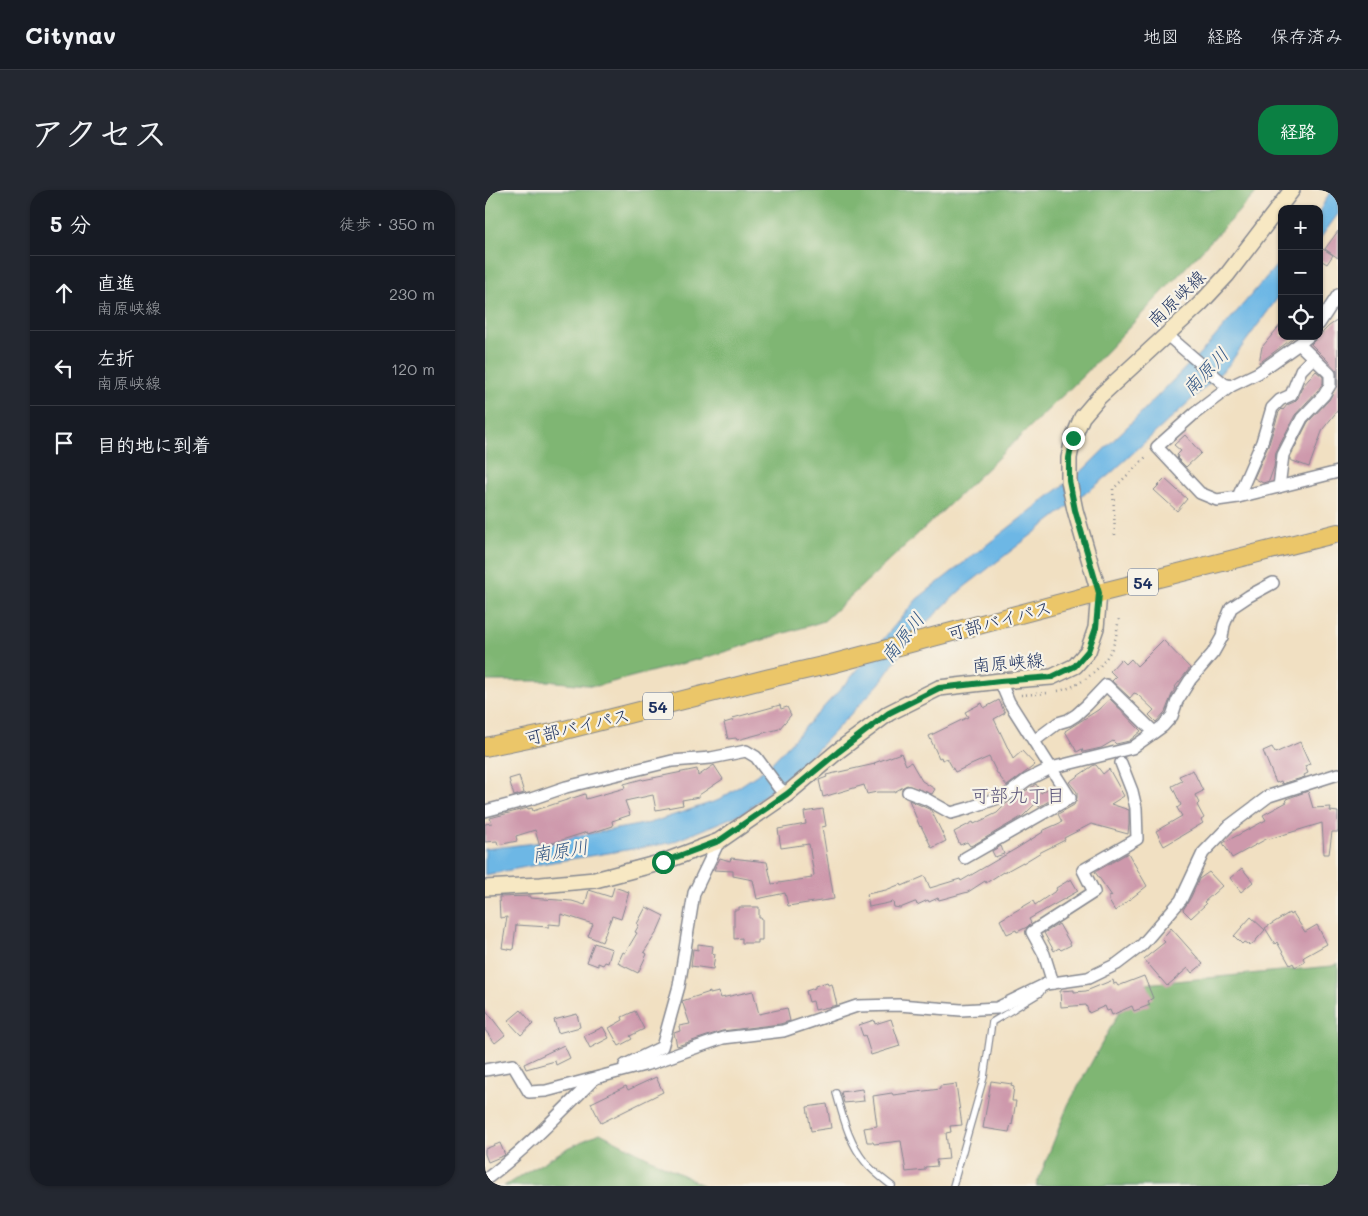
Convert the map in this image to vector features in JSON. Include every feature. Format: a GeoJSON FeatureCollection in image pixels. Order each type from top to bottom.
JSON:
{"type":"FeatureCollection","features":[{"type":"Feature","properties":{"kind":"highway","name":"可部バイパス"},"geometry":{"type":"LineString","coordinates":[[485,746],[557,732],[831,664],[1099,593],[1338,533]]}},
{"type":"Feature","properties":{"kind":"main road","name":"南原峡線"},"geometry":{"type":"LineString","coordinates":[[485,888],[595,880],[663,862],[719,841],[889,713],[939,688],[1052,677],[1075,666],[1088,651],[1096,628],[1099,593],[1075,510],[1069,480],[1069,458],[1073,438],[1082,417],[1099,397],[1200,304],[1227,276],[1292,190]]}},
{"type":"Feature","properties":{"kind":"street"},"geometry":{"type":"LineString","coordinates":[[1323,318],[1338,295]]}},
{"type":"Feature","properties":{"kind":"street"},"geometry":{"type":"LineString","coordinates":[[1167,334],[1224,384],[1231,386]]}},
{"type":"Feature","properties":{"kind":"street"},"geometry":{"type":"LineString","coordinates":[[1304,340],[1258,373],[1231,386],[1194,414],[1157,447],[1200,493],[1217,500],[1338,472]]}},
{"type":"Feature","properties":{"kind":"street"},"geometry":{"type":"LineString","coordinates":[[1279,486],[1283,455],[1302,418],[1324,395],[1330,385],[1330,374],[1299,344]]}},
{"type":"Feature","properties":{"kind":"street"},"geometry":{"type":"LineString","coordinates":[[1238,496],[1261,442],[1272,408],[1280,400],[1291,395],[1301,370],[1313,358]]}},
{"type":"Feature","properties":{"kind":"street"},"geometry":{"type":"LineString","coordinates":[[907,792],[951,813],[1007,795],[1027,780],[1051,768],[1131,748],[1163,726],[1172,716],[1177,700],[1190,680],[1213,653],[1222,637],[1224,625],[1231,608],[1273,583]]}},
{"type":"Feature","properties":{"kind":"street"},"geometry":{"type":"LineString","coordinates":[[965,858],[1070,798],[1009,702],[1000,681]]}},
{"type":"Feature","properties":{"kind":"street"},"geometry":{"type":"LineString","coordinates":[[1033,741],[1058,723],[1076,715],[1106,685],[1154,732]]}},
{"type":"Feature","properties":{"kind":"street"},"geometry":{"type":"LineString","coordinates":[[485,811],[531,800],[566,787],[673,761],[711,758],[746,751],[756,757],[783,791]]}},
{"type":"Feature","properties":{"kind":"street"},"geometry":{"type":"LineString","coordinates":[[1049,983],[1044,954],[1032,932],[1094,892],[1083,870],[1137,839],[1136,808],[1132,791],[1121,763]]}},
{"type":"Feature","properties":{"kind":"street"},"geometry":{"type":"LineString","coordinates":[[485,1070],[513,1065],[529,1092],[546,1091],[652,1063],[723,1038],[783,1031],[857,1006],[899,1005],[961,1010],[997,1008],[1049,983],[1088,978],[1117,964],[1142,945],[1181,900],[1203,853],[1229,826],[1269,796],[1338,774]]}},
{"type":"Feature","properties":{"kind":"street"},"geometry":{"type":"LineString","coordinates":[[623,1071],[625,1064],[662,1047],[679,986],[694,893],[719,841]]}},
{"type":"Feature","properties":{"kind":"street"},"geometry":{"type":"LineString","coordinates":[[485,1180],[519,1153],[596,1078]]}},
{"type":"Feature","properties":{"kind":"lane"},"geometry":{"type":"LineString","coordinates":[[953,1186],[984,1078],[992,1022],[1041,993],[1049,983]]}},
{"type":"Feature","properties":{"kind":"lane"},"geometry":{"type":"LineString","coordinates":[[836,1093],[847,1128],[856,1148],[872,1170],[892,1186]]}},
{"type":"Feature","properties":{"kind":"path"},"geometry":{"type":"LineString","coordinates":[[1115,535],[1113,489],[1157,447]]}},
{"type":"Feature","properties":{"kind":"green space"},"geometry":{"type":"Polygon","coordinates":[[[485,190],[1259,190],[1085,374],[948,506],[824,621],[711,656],[597,686],[547,681],[485,681],[485,190]]]}},
{"type":"Feature","properties":{"kind":"green space"},"geometry":{"type":"Polygon","coordinates":[[[1338,963],[1338,1186],[1036,1186],[1068,1105],[1134,985],[1332,966],[1338,963]]]}},
{"type":"Feature","properties":{"kind":"green space"},"geometry":{"type":"Polygon","coordinates":[[[600,1133],[704,1186],[504,1186],[566,1149],[600,1133]]]}},
{"type":"Feature","properties":{"kind":"water"},"geometry":{"type":"Polygon","coordinates":[[[1331,190],[1338,190],[1338,214],[1323,235],[1323,205],[1331,190]]]}},
{"type":"Feature","properties":{"kind":"water","name":"南原川"},"geometry":{"type":"Polygon","coordinates":[[[1278,264],[1278,297],[1227,367],[1109,475],[963,588],[915,633],[879,684],[809,758],[745,812],[670,843],[485,875],[485,849],[543,842],[650,823],[719,800],[767,768],[848,681],[917,599],[1083,470],[1208,345],[1278,264]]]}},
{"type":"Feature","properties":{"kind":"building"},"geometry":{"type":"Polygon","coordinates":[[[1338,231],[1338,258],[1325,249],[1338,231]]]}},
{"type":"Feature","properties":{"kind":"building"},"geometry":{"type":"Polygon","coordinates":[[[1323,249],[1333,255],[1327,264],[1323,262],[1323,249]]]}},
{"type":"Feature","properties":{"kind":"building"},"geometry":{"type":"Polygon","coordinates":[[[1338,320],[1338,410],[1323,429],[1309,467],[1290,460],[1290,457],[1308,422],[1329,400],[1337,385],[1337,371],[1311,344],[1315,340],[1323,340],[1323,332],[1338,320]]]}},
{"type":"Feature","properties":{"kind":"building"},"geometry":{"type":"Polygon","coordinates":[[[1278,328],[1278,340],[1291,340],[1259,363],[1262,347],[1278,328]]]}},
{"type":"Feature","properties":{"kind":"building"},"geometry":{"type":"Polygon","coordinates":[[[1316,371],[1323,377],[1323,383],[1295,415],[1276,452],[1274,467],[1269,481],[1263,483],[1254,478],[1269,444],[1279,412],[1298,398],[1302,387],[1316,371]]]}},
{"type":"Feature","properties":{"kind":"building"},"geometry":{"type":"Polygon","coordinates":[[[1185,435],[1201,453],[1186,467],[1177,458],[1181,451],[1174,445],[1185,435]]]}},
{"type":"Feature","properties":{"kind":"building"},"geometry":{"type":"Polygon","coordinates":[[[1165,479],[1187,499],[1177,511],[1154,490],[1165,479]]]}},
{"type":"Feature","properties":{"kind":"building"},"geometry":{"type":"Polygon","coordinates":[[[1163,640],[1190,668],[1175,687],[1165,712],[1156,722],[1149,715],[1154,710],[1137,694],[1134,693],[1130,698],[1112,681],[1116,677],[1110,671],[1121,659],[1126,664],[1131,659],[1137,666],[1163,640]]]}},
{"type":"Feature","properties":{"kind":"building"},"geometry":{"type":"Polygon","coordinates":[[[1110,699],[1141,731],[1129,741],[1116,744],[1113,741],[1101,748],[1083,752],[1082,749],[1077,752],[1065,731],[1098,710],[1110,699]]]}},
{"type":"Feature","properties":{"kind":"building"},"geometry":{"type":"Polygon","coordinates":[[[999,700],[1005,713],[994,719],[1013,759],[1022,751],[1035,765],[1007,786],[997,773],[989,757],[955,772],[947,758],[942,760],[941,757],[939,758],[929,736],[968,717],[965,712],[982,703],[984,708],[999,700]]]}},
{"type":"Feature","properties":{"kind":"building"},"geometry":{"type":"Polygon","coordinates":[[[780,705],[781,709],[787,707],[791,715],[779,729],[737,740],[736,738],[728,739],[724,723],[734,720],[733,718],[780,705]]]}},
{"type":"Feature","properties":{"kind":"building"},"geometry":{"type":"Polygon","coordinates":[[[1300,742],[1310,764],[1305,766],[1308,773],[1304,775],[1305,777],[1282,784],[1281,781],[1276,783],[1263,751],[1272,747],[1275,753],[1300,742]]]}},
{"type":"Feature","properties":{"kind":"building"},"geometry":{"type":"Polygon","coordinates":[[[901,753],[906,765],[911,762],[922,781],[935,789],[932,794],[907,785],[894,792],[867,794],[864,785],[823,797],[819,780],[827,777],[826,775],[875,764],[901,753]]]}},
{"type":"Feature","properties":{"kind":"building"},"geometry":{"type":"Polygon","coordinates":[[[714,765],[723,779],[699,795],[699,797],[682,800],[683,805],[656,810],[653,795],[625,801],[630,815],[612,821],[613,826],[588,834],[587,832],[540,847],[535,830],[516,836],[517,841],[498,845],[497,841],[485,842],[485,824],[492,823],[490,818],[528,808],[532,808],[533,811],[585,794],[586,799],[625,788],[624,784],[642,779],[697,769],[698,776],[714,765]]]}},
{"type":"Feature","properties":{"kind":"building"},"geometry":{"type":"Polygon","coordinates":[[[1094,765],[1103,774],[1109,769],[1124,796],[1111,804],[1129,810],[1128,834],[1091,824],[968,892],[939,900],[938,898],[929,902],[928,900],[917,905],[915,902],[900,908],[894,907],[893,902],[869,907],[867,894],[886,890],[901,884],[902,886],[925,876],[930,888],[960,879],[961,881],[1019,847],[1042,831],[1062,822],[1058,814],[1074,805],[1077,798],[1077,792],[1069,782],[1094,765]]]}},
{"type":"Feature","properties":{"kind":"building"},"geometry":{"type":"Polygon","coordinates":[[[1193,770],[1203,791],[1195,795],[1199,803],[1197,805],[1204,818],[1201,820],[1203,823],[1164,846],[1156,831],[1182,816],[1177,808],[1181,805],[1172,786],[1182,781],[1179,776],[1193,770]]]}},
{"type":"Feature","properties":{"kind":"building"},"geometry":{"type":"Polygon","coordinates":[[[519,776],[524,793],[514,796],[509,779],[519,776]]]}},
{"type":"Feature","properties":{"kind":"building"},"geometry":{"type":"Polygon","coordinates":[[[1036,784],[1041,793],[1049,788],[1054,798],[1039,807],[1036,803],[1023,816],[975,844],[970,846],[967,842],[960,845],[954,832],[997,813],[1007,803],[1036,784]]]}},
{"type":"Feature","properties":{"kind":"building"},"geometry":{"type":"Polygon","coordinates":[[[1308,791],[1313,808],[1331,807],[1330,811],[1338,812],[1338,832],[1332,832],[1329,854],[1324,854],[1322,823],[1268,838],[1232,858],[1223,843],[1266,820],[1263,815],[1287,802],[1286,799],[1308,791]]]}},
{"type":"Feature","properties":{"kind":"building"},"geometry":{"type":"Polygon","coordinates":[[[909,800],[931,810],[946,841],[932,848],[920,827],[909,800]]]}},
{"type":"Feature","properties":{"kind":"building"},"geometry":{"type":"Polygon","coordinates":[[[823,809],[826,826],[822,827],[834,899],[788,906],[785,893],[757,899],[753,880],[733,876],[733,871],[714,870],[720,858],[730,861],[731,858],[767,862],[772,884],[812,878],[811,876],[814,875],[809,844],[781,848],[778,829],[806,824],[804,812],[823,809]]]}},
{"type":"Feature","properties":{"kind":"building"},"geometry":{"type":"Polygon","coordinates":[[[1001,846],[1004,854],[995,857],[992,851],[1001,846]]]}},
{"type":"Feature","properties":{"kind":"building"},"geometry":{"type":"Polygon","coordinates":[[[1128,853],[1147,886],[1115,911],[1109,901],[1109,897],[1112,896],[1095,872],[1128,853]]]}},
{"type":"Feature","properties":{"kind":"building"},"geometry":{"type":"Polygon","coordinates":[[[1242,868],[1253,882],[1241,892],[1230,878],[1242,868]]]}},
{"type":"Feature","properties":{"kind":"building"},"geometry":{"type":"Polygon","coordinates":[[[1209,872],[1222,886],[1204,902],[1206,904],[1191,918],[1183,910],[1199,879],[1209,872]]]}},
{"type":"Feature","properties":{"kind":"building"},"geometry":{"type":"Polygon","coordinates":[[[1071,879],[1078,891],[1029,919],[1031,923],[1027,927],[1007,934],[1000,920],[1033,901],[1035,905],[1071,879]]]}},
{"type":"Feature","properties":{"kind":"building"},"geometry":{"type":"Polygon","coordinates":[[[614,887],[629,892],[621,919],[612,916],[602,942],[588,936],[593,924],[561,914],[560,925],[549,924],[549,927],[516,925],[513,950],[502,948],[507,917],[500,918],[499,897],[530,896],[530,898],[572,901],[585,905],[589,890],[611,897],[614,887]]]}},
{"type":"Feature","properties":{"kind":"building"},"geometry":{"type":"Polygon","coordinates":[[[646,907],[664,916],[657,932],[644,952],[647,954],[638,973],[618,963],[623,952],[625,953],[637,933],[635,932],[639,925],[637,924],[646,907]]]}},
{"type":"Feature","properties":{"kind":"building"},"geometry":{"type":"Polygon","coordinates":[[[739,907],[759,907],[759,918],[762,918],[762,940],[758,940],[758,943],[742,943],[742,938],[734,939],[734,910],[739,910],[739,907]]]}},
{"type":"Feature","properties":{"kind":"building"},"geometry":{"type":"Polygon","coordinates":[[[1289,913],[1290,915],[1293,913],[1305,932],[1317,925],[1327,944],[1304,957],[1305,962],[1295,967],[1293,963],[1290,965],[1277,942],[1275,944],[1265,928],[1289,913]]]}},
{"type":"Feature","properties":{"kind":"building"},"geometry":{"type":"Polygon","coordinates":[[[1251,917],[1265,930],[1251,946],[1244,942],[1242,944],[1234,936],[1251,917]]]}},
{"type":"Feature","properties":{"kind":"building"},"geometry":{"type":"Polygon","coordinates":[[[1059,924],[1071,945],[1054,951],[1044,933],[1059,924]]]}},
{"type":"Feature","properties":{"kind":"building"},"geometry":{"type":"Polygon","coordinates":[[[1171,928],[1203,964],[1192,973],[1188,968],[1167,986],[1144,959],[1165,942],[1162,939],[1171,928]]]}},
{"type":"Feature","properties":{"kind":"building"},"geometry":{"type":"Polygon","coordinates":[[[594,943],[612,949],[608,963],[605,962],[603,965],[598,963],[598,966],[587,962],[594,943]]]}},
{"type":"Feature","properties":{"kind":"building"},"geometry":{"type":"Polygon","coordinates":[[[698,944],[713,946],[712,953],[715,954],[713,969],[691,966],[693,949],[698,950],[698,944]]]}},
{"type":"Feature","properties":{"kind":"building"},"geometry":{"type":"Polygon","coordinates":[[[1144,976],[1153,998],[1148,1001],[1150,1005],[1134,1011],[1132,1006],[1112,1015],[1105,1006],[1089,1013],[1086,1005],[1061,1007],[1060,991],[1086,991],[1113,980],[1114,984],[1116,983],[1118,986],[1144,976]]]}},
{"type":"Feature","properties":{"kind":"building"},"geometry":{"type":"Polygon","coordinates":[[[827,982],[828,985],[832,984],[837,1005],[815,1010],[813,1001],[809,1002],[806,991],[827,982]]]}},
{"type":"Feature","properties":{"kind":"building"},"geometry":{"type":"Polygon","coordinates":[[[753,991],[759,1014],[787,1008],[790,1021],[780,1024],[722,1031],[677,1046],[674,1033],[680,1031],[679,1026],[690,1024],[682,1001],[710,992],[710,994],[719,992],[721,998],[753,991]]]}},
{"type":"Feature","properties":{"kind":"building"},"geometry":{"type":"Polygon","coordinates":[[[485,1009],[505,1035],[495,1043],[485,1030],[485,1009]]]}},
{"type":"Feature","properties":{"kind":"building"},"geometry":{"type":"Polygon","coordinates":[[[521,1010],[533,1024],[521,1035],[508,1021],[521,1010]]]}},
{"type":"Feature","properties":{"kind":"building"},"geometry":{"type":"Polygon","coordinates":[[[635,1011],[644,1029],[630,1036],[632,1039],[619,1046],[609,1028],[623,1020],[622,1017],[635,1011]]]}},
{"type":"Feature","properties":{"kind":"building"},"geometry":{"type":"Polygon","coordinates":[[[577,1014],[580,1027],[558,1033],[554,1020],[577,1014]]]}},
{"type":"Feature","properties":{"kind":"building"},"geometry":{"type":"Polygon","coordinates":[[[891,1019],[900,1046],[871,1055],[865,1035],[863,1036],[859,1025],[874,1020],[875,1024],[891,1019]]]}},
{"type":"Feature","properties":{"kind":"building"},"geometry":{"type":"Polygon","coordinates":[[[603,1027],[609,1038],[590,1048],[584,1036],[603,1027]]]}},
{"type":"Feature","properties":{"kind":"building"},"geometry":{"type":"Polygon","coordinates":[[[564,1045],[570,1058],[556,1065],[555,1061],[526,1069],[524,1064],[564,1045]]]}},
{"type":"Feature","properties":{"kind":"building"},"geometry":{"type":"Polygon","coordinates":[[[656,1077],[663,1092],[601,1123],[591,1103],[626,1086],[628,1090],[656,1077]]]}},
{"type":"Feature","properties":{"kind":"building"},"geometry":{"type":"Polygon","coordinates":[[[991,1081],[1012,1084],[1011,1086],[1014,1087],[1012,1101],[1016,1101],[1009,1132],[983,1128],[991,1081]]]}},
{"type":"Feature","properties":{"kind":"building"},"geometry":{"type":"Polygon","coordinates":[[[956,1084],[962,1125],[950,1126],[951,1132],[946,1133],[949,1159],[936,1160],[937,1166],[925,1167],[925,1170],[906,1172],[901,1141],[874,1144],[873,1142],[867,1142],[864,1128],[877,1126],[873,1096],[940,1089],[940,1086],[956,1084]]]}},
{"type":"Feature","properties":{"kind":"building"},"geometry":{"type":"Polygon","coordinates":[[[862,1089],[864,1101],[844,1103],[841,1092],[862,1089]]]}},
{"type":"Feature","properties":{"kind":"building"},"geometry":{"type":"Polygon","coordinates":[[[827,1104],[831,1128],[811,1131],[807,1107],[827,1104]]]}},
{"type":"Feature","properties":{"kind":"building"},"geometry":{"type":"Polygon","coordinates":[[[500,1143],[505,1155],[488,1162],[485,1149],[500,1143]]]}},
{"type":"Feature","properties":{"kind":"district","name":"可部九丁目"},"geometry":{"type":"Point","coordinates":[1018,794]}},
{"type":"Feature","properties":{"kind":"route"},"geometry":{"type":"LineString","coordinates":[[663,862],[719,841],[787,794],[889,713],[939,688],[1052,677],[1075,666],[1088,651],[1096,628],[1099,593],[1075,510],[1069,480],[1069,458],[1073,438]]}}]}
